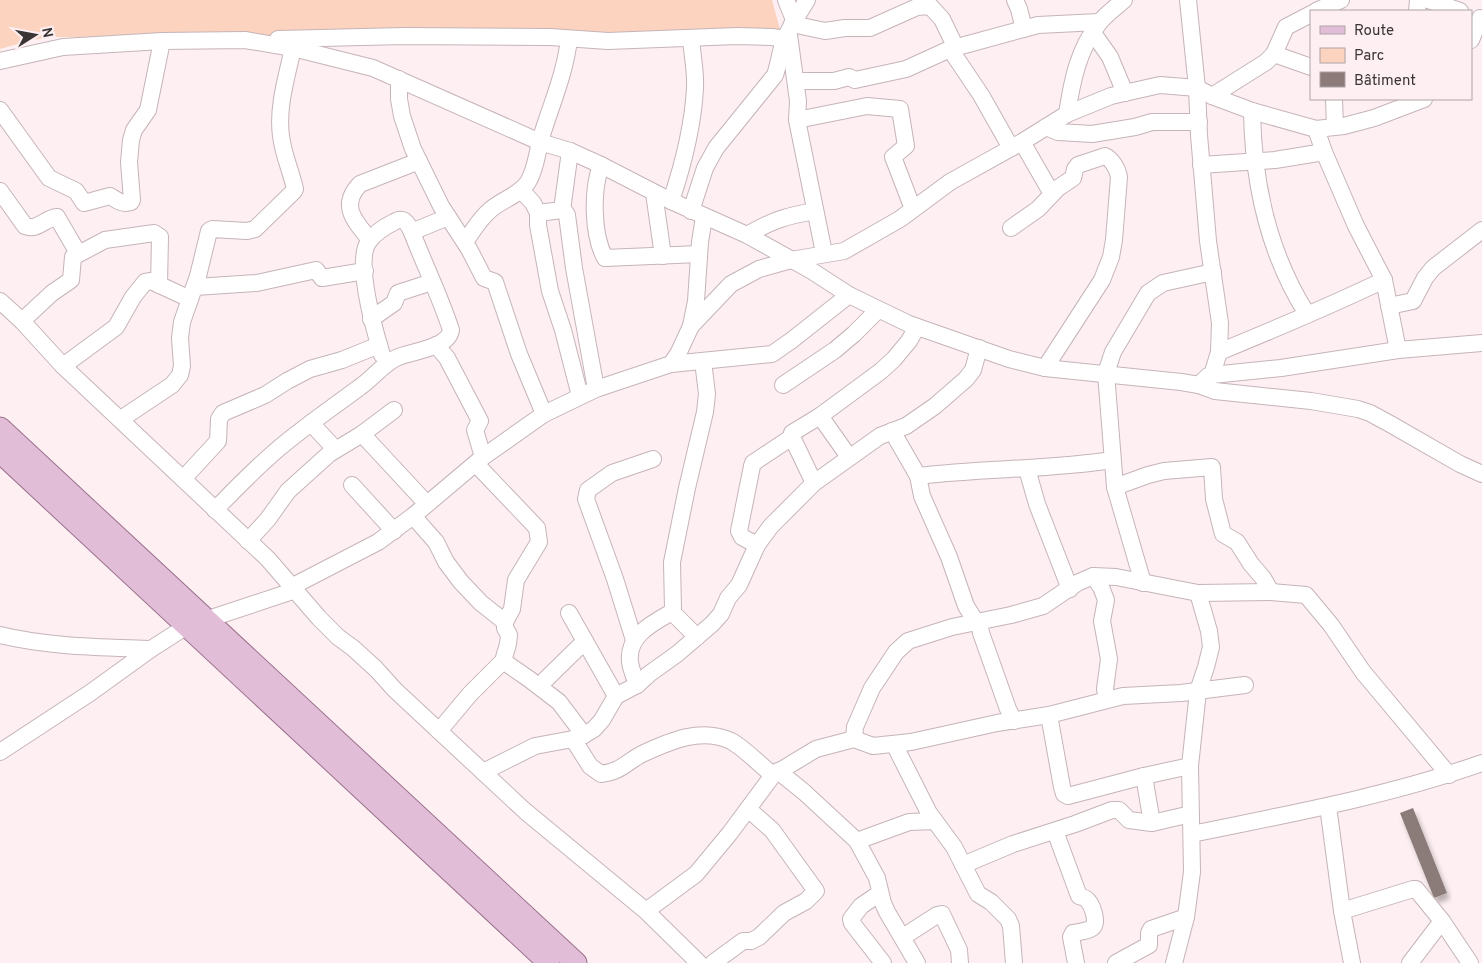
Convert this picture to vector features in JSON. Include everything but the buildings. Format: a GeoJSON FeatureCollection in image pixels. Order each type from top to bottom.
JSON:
{"type":"FeatureCollection","features":[{"type":"Feature","properties":{"kind":"main road"},"geometry":{"type":"LineString","coordinates":[[0,428],[196,623],[549,963]]}},
{"type":"Feature","properties":{"kind":"main road"},"geometry":{"type":"LineString","coordinates":[[0,452],[196,623],[576,963]]}},
{"type":"Feature","properties":{"kind":"street"},"geometry":{"type":"LineString","coordinates":[[786,0],[798,102],[797,120],[824,253]]}},
{"type":"Feature","properties":{"kind":"street"},"geometry":{"type":"LineString","coordinates":[[671,364],[678,354],[691,326],[696,301],[699,254],[697,214],[705,168],[716,148],[775,75],[789,29],[808,0]]}},
{"type":"Feature","properties":{"kind":"street"},"geometry":{"type":"LineString","coordinates":[[1014,0],[1019,9],[1024,29]]}},
{"type":"Feature","properties":{"kind":"street"},"geometry":{"type":"LineString","coordinates":[[1067,114],[1074,73],[1087,43],[1096,27],[1124,0]]}},
{"type":"Feature","properties":{"kind":"street"},"geometry":{"type":"LineString","coordinates":[[1188,0],[1197,88],[1201,165],[1220,323],[1219,352],[1212,375]]}},
{"type":"Feature","properties":{"kind":"street"},"geometry":{"type":"LineString","coordinates":[[1311,10],[1341,0]]}},
{"type":"Feature","properties":{"kind":"street"},"geometry":{"type":"LineString","coordinates":[[1428,0],[1457,10]]}},
{"type":"Feature","properties":{"kind":"street"},"geometry":{"type":"LineString","coordinates":[[1,63],[63,47],[162,41],[336,36],[550,37],[608,41],[737,36],[778,38],[789,29],[825,31],[845,28],[870,28],[930,3],[942,19],[953,49],[981,95],[1052,194]]}},
{"type":"Feature","properties":{"kind":"street"},"geometry":{"type":"LineString","coordinates":[[1212,96],[1256,69],[1274,54],[1286,27],[1310,11]]}},
{"type":"Feature","properties":{"kind":"street"},"geometry":{"type":"LineString","coordinates":[[1472,36],[1477,17]]}},
{"type":"Feature","properties":{"kind":"street"},"geometry":{"type":"LineString","coordinates":[[796,81],[834,81],[849,77],[855,80],[906,69],[953,49],[1038,25],[1096,27]]}},
{"type":"Feature","properties":{"kind":"street"},"geometry":{"type":"LineString","coordinates":[[1096,27],[1125,92]]}},
{"type":"Feature","properties":{"kind":"street"},"geometry":{"type":"LineString","coordinates":[[671,201],[691,124],[695,86],[691,38]]}},
{"type":"Feature","properties":{"kind":"street"},"geometry":{"type":"LineString","coordinates":[[465,242],[488,212],[521,190],[528,182],[536,164],[540,142],[561,81],[567,58],[569,39]]}},
{"type":"Feature","properties":{"kind":"street"},"geometry":{"type":"LineString","coordinates":[[245,40],[293,48],[373,68],[540,142],[570,151],[697,214],[747,234],[812,271],[848,295],[917,327],[1009,359],[1044,368],[1106,373],[1131,378],[1199,385],[1216,391],[1311,401],[1358,409],[1385,421],[1460,464],[1482,474]]}},
{"type":"Feature","properties":{"kind":"street"},"geometry":{"type":"LineString","coordinates":[[0,110],[49,178],[76,191],[84,203],[110,196],[126,204],[131,202],[129,162],[131,140],[134,130],[148,110],[162,41]]}},
{"type":"Feature","properties":{"kind":"street"},"geometry":{"type":"LineString","coordinates":[[121,419],[172,385],[180,375],[182,366],[180,338],[182,322],[209,231],[212,229],[247,231],[255,229],[294,191],[294,184],[280,135],[283,95],[293,48]]}},
{"type":"Feature","properties":{"kind":"street"},"geometry":{"type":"LineString","coordinates":[[1274,54],[1310,67]]}},
{"type":"Feature","properties":{"kind":"street"},"geometry":{"type":"LineString","coordinates":[[400,79],[399,99],[402,116],[413,149],[448,217],[465,242],[484,278],[495,282],[519,354],[544,414]]}},
{"type":"Feature","properties":{"kind":"street"},"geometry":{"type":"LineString","coordinates":[[691,326],[732,284],[759,269],[824,253],[834,254],[844,251],[900,219],[950,182],[1067,114],[1125,92],[1160,85],[1197,88],[1212,96],[1252,111],[1316,129],[1335,127],[1374,118],[1421,100]]}},
{"type":"Feature","properties":{"kind":"street"},"geometry":{"type":"LineString","coordinates":[[1334,100],[1335,127]]}},
{"type":"Feature","properties":{"kind":"street"},"geometry":{"type":"LineString","coordinates":[[797,120],[867,106],[900,109],[906,146],[893,156],[913,209]]}},
{"type":"Feature","properties":{"kind":"street"},"geometry":{"type":"LineString","coordinates":[[1252,111],[1254,160],[1265,211],[1284,274],[1293,293],[1307,314]]}},
{"type":"Feature","properties":{"kind":"street"},"geometry":{"type":"LineString","coordinates":[[1046,127],[1058,132],[1092,134],[1135,127],[1152,122],[1199,122]]}},
{"type":"Feature","properties":{"kind":"street"},"geometry":{"type":"LineString","coordinates":[[1316,129],[1356,226],[1384,280],[1398,350]]}},
{"type":"Feature","properties":{"kind":"street"},"geometry":{"type":"LineString","coordinates":[[562,210],[570,151]]}},
{"type":"Feature","properties":{"kind":"street"},"geometry":{"type":"LineString","coordinates":[[1201,165],[1281,159],[1324,152]]}},
{"type":"Feature","properties":{"kind":"street"},"geometry":{"type":"LineString","coordinates":[[1011,228],[1038,209],[1052,194],[1072,178],[1076,166],[1105,156],[1108,157],[1118,173],[1114,240],[1111,258],[1102,280],[1044,368]]}},
{"type":"Feature","properties":{"kind":"street"},"geometry":{"type":"LineString","coordinates":[[370,240],[352,217],[349,201],[355,189],[360,184],[419,161]]}},
{"type":"Feature","properties":{"kind":"street"},"geometry":{"type":"LineString","coordinates":[[601,165],[596,186],[596,226],[606,258],[699,254]]}},
{"type":"Feature","properties":{"kind":"street"},"geometry":{"type":"LineString","coordinates":[[521,190],[538,213],[538,224],[550,291],[563,330],[580,396]]}},
{"type":"Feature","properties":{"kind":"street"},"geometry":{"type":"LineString","coordinates":[[0,191],[25,226],[30,229],[36,228],[46,220],[57,217],[78,254]]}},
{"type":"Feature","properties":{"kind":"street"},"geometry":{"type":"LineString","coordinates":[[654,193],[662,256]]}},
{"type":"Feature","properties":{"kind":"street"},"geometry":{"type":"LineString","coordinates":[[538,213],[562,210],[567,215],[574,268],[596,390]]}},
{"type":"Feature","properties":{"kind":"street"},"geometry":{"type":"LineString","coordinates":[[747,234],[769,222],[815,211]]}},
{"type":"Feature","properties":{"kind":"street"},"geometry":{"type":"LineString","coordinates":[[411,230],[414,231],[448,217]]}},
{"type":"Feature","properties":{"kind":"street"},"geometry":{"type":"LineString","coordinates":[[215,510],[278,449],[370,380],[385,364],[396,358],[436,345],[448,337],[451,330],[442,303],[411,230],[407,222],[403,220],[396,220],[370,240],[365,254],[368,303],[385,364]]}},
{"type":"Feature","properties":{"kind":"street"},"geometry":{"type":"LineString","coordinates":[[1389,306],[1413,301],[1425,278],[1433,268],[1482,230]]}},
{"type":"Feature","properties":{"kind":"street"},"geometry":{"type":"LineString","coordinates":[[22,321],[52,293],[71,280],[73,257],[105,240],[136,235],[157,234],[160,236],[159,285]]}},
{"type":"Feature","properties":{"kind":"street"},"geometry":{"type":"LineString","coordinates":[[63,366],[116,326],[133,297],[145,282],[151,281],[159,285],[192,293],[257,283],[316,270],[322,278],[365,271]]}},
{"type":"Feature","properties":{"kind":"street"},"geometry":{"type":"LineString","coordinates":[[1143,583],[1115,487],[1106,373],[1113,352],[1148,293],[1163,283],[1213,272]]}},
{"type":"Feature","properties":{"kind":"street"},"geometry":{"type":"LineString","coordinates":[[1219,352],[1334,304],[1384,280]]}},
{"type":"Feature","properties":{"kind":"street"},"geometry":{"type":"LineString","coordinates":[[372,319],[394,302],[398,293],[432,282]]}},
{"type":"Feature","properties":{"kind":"street"},"geometry":{"type":"LineString","coordinates":[[0,752],[90,693],[151,649],[196,623],[294,588],[363,551],[394,531],[480,460],[544,414],[580,396],[671,364],[772,354],[848,295]]}},
{"type":"Feature","properties":{"kind":"street"},"geometry":{"type":"LineString","coordinates":[[0,300],[63,366],[268,559],[338,637],[376,669],[525,811],[646,910],[699,963]]}},
{"type":"Feature","properties":{"kind":"street"},"geometry":{"type":"LineString","coordinates":[[783,385],[835,350],[878,310]]}},
{"type":"Feature","properties":{"kind":"street"},"geometry":{"type":"LineString","coordinates":[[757,545],[742,537],[739,531],[753,463],[792,437],[792,433],[820,416],[881,371],[909,341],[917,327]]}},
{"type":"Feature","properties":{"kind":"street"},"geometry":{"type":"LineString","coordinates":[[1199,385],[1208,376],[1212,375],[1281,368],[1398,350],[1482,343]]}},
{"type":"Feature","properties":{"kind":"street"},"geometry":{"type":"LineString","coordinates":[[436,345],[447,358],[480,421],[475,430],[480,460],[537,528],[539,536],[539,542],[516,580],[512,609],[505,622],[505,628],[509,635],[503,661],[470,694],[439,731]]}},
{"type":"Feature","properties":{"kind":"street"},"geometry":{"type":"LineString","coordinates":[[183,479],[218,441],[219,419],[223,413],[265,395],[310,370],[379,346]]}},
{"type":"Feature","properties":{"kind":"street"},"geometry":{"type":"LineString","coordinates":[[483,772],[535,746],[579,737],[594,729],[602,720],[616,696],[637,685],[648,674],[698,637],[721,614],[728,598],[739,585],[757,545],[771,526],[814,483],[880,436],[906,426],[923,415],[966,379],[973,370],[980,348]]}},
{"type":"Feature","properties":{"kind":"street"},"geometry":{"type":"LineString","coordinates":[[698,637],[672,612],[674,554],[705,412],[707,394],[703,361]]}},
{"type":"Feature","properties":{"kind":"street"},"geometry":{"type":"LineString","coordinates":[[248,541],[288,491],[335,449],[362,434],[394,410]]}},
{"type":"Feature","properties":{"kind":"street"},"geometry":{"type":"LineString","coordinates":[[820,416],[849,457]]}},
{"type":"Feature","properties":{"kind":"street"},"geometry":{"type":"LineString","coordinates":[[311,423],[335,449]]}},
{"type":"Feature","properties":{"kind":"street"},"geometry":{"type":"LineString","coordinates":[[892,432],[918,476],[922,496],[949,557],[966,606],[978,622],[1008,709],[1014,721]]}},
{"type":"Feature","properties":{"kind":"street"},"geometry":{"type":"LineString","coordinates":[[362,434],[427,504]]}},
{"type":"Feature","properties":{"kind":"street"},"geometry":{"type":"LineString","coordinates":[[792,437],[814,483]]}},
{"type":"Feature","properties":{"kind":"street"},"geometry":{"type":"LineString","coordinates":[[634,640],[615,579],[586,499],[586,494],[588,490],[612,473],[653,459]]}},
{"type":"Feature","properties":{"kind":"street"},"geometry":{"type":"LineString","coordinates":[[918,476],[960,471],[1078,465],[1112,460]]}},
{"type":"Feature","properties":{"kind":"street"},"geometry":{"type":"LineString","coordinates":[[1115,487],[1164,471],[1212,467],[1214,499],[1223,534],[1237,542],[1271,592]]}},
{"type":"Feature","properties":{"kind":"street"},"geometry":{"type":"LineString","coordinates":[[1027,469],[1037,504],[1070,589]]}},
{"type":"Feature","properties":{"kind":"street"},"geometry":{"type":"LineString","coordinates":[[352,485],[394,531]]}},
{"type":"Feature","properties":{"kind":"street"},"geometry":{"type":"LineString","coordinates":[[413,516],[436,542],[446,562],[461,582],[481,603],[505,622]]}},
{"type":"Feature","properties":{"kind":"street"},"geometry":{"type":"LineString","coordinates":[[1093,576],[1101,587],[1106,600],[1102,621],[1109,659],[1105,689],[1107,699]]}},
{"type":"Feature","properties":{"kind":"street"},"geometry":{"type":"LineString","coordinates":[[854,739],[855,727],[872,688],[896,652],[908,641],[952,627],[1043,606],[1093,576],[1116,577],[1198,593],[1271,592],[1306,595],[1331,626],[1363,672],[1448,775]]}},
{"type":"Feature","properties":{"kind":"street"},"geometry":{"type":"LineString","coordinates":[[1174,963],[1186,918],[1192,872],[1190,766],[1198,691],[1211,647],[1209,631],[1198,593]]}},
{"type":"Feature","properties":{"kind":"street"},"geometry":{"type":"LineString","coordinates":[[637,685],[630,663],[630,652],[634,640],[649,626],[672,612]]}},
{"type":"Feature","properties":{"kind":"street"},"geometry":{"type":"LineString","coordinates":[[569,613],[616,696]]}},
{"type":"Feature","properties":{"kind":"street"},"geometry":{"type":"LineString","coordinates":[[0,635],[25,641],[62,646],[151,649]]}},
{"type":"Feature","properties":{"kind":"street"},"geometry":{"type":"LineString","coordinates":[[539,686],[585,641]]}},
{"type":"Feature","properties":{"kind":"street"},"geometry":{"type":"LineString","coordinates":[[503,661],[559,702],[579,737],[590,766],[601,774],[621,769],[640,756],[676,740],[695,735],[714,735],[732,742],[804,792],[857,841],[874,870],[887,912],[917,963]]}},
{"type":"Feature","properties":{"kind":"street"},"geometry":{"type":"LineString","coordinates":[[646,910],[696,874],[776,773],[816,749],[854,739],[873,746],[894,744],[1049,715],[1107,699],[1132,695],[1198,691],[1245,685]]}},
{"type":"Feature","properties":{"kind":"street"},"geometry":{"type":"LineString","coordinates":[[1049,715],[1062,787],[1064,794],[1068,796],[1190,766]]}},
{"type":"Feature","properties":{"kind":"street"},"geometry":{"type":"LineString","coordinates":[[894,744],[929,813],[954,847],[978,894],[991,902],[1008,919],[1011,926],[1014,963]]}},
{"type":"Feature","properties":{"kind":"street"},"geometry":{"type":"LineString","coordinates":[[1192,834],[1328,806],[1448,775],[1482,763]]}},
{"type":"Feature","properties":{"kind":"street"},"geometry":{"type":"LineString","coordinates":[[1144,776],[1152,823]]}},
{"type":"Feature","properties":{"kind":"street"},"geometry":{"type":"LineString","coordinates":[[1328,806],[1342,911],[1352,963]]}},
{"type":"Feature","properties":{"kind":"street"},"geometry":{"type":"LineString","coordinates":[[713,963],[743,941],[751,941],[758,937],[784,913],[806,901],[816,891],[772,830],[748,809]]}},
{"type":"Feature","properties":{"kind":"street"},"geometry":{"type":"LineString","coordinates":[[964,865],[1013,844],[1055,832],[1112,810],[1119,810],[1129,820],[1152,823],[1191,814]]}},
{"type":"Feature","properties":{"kind":"street"},"geometry":{"type":"LineString","coordinates":[[857,841],[909,822],[936,821]]}},
{"type":"Feature","properties":{"kind":"street"},"geometry":{"type":"LineString","coordinates":[[1055,832],[1079,896],[1085,898],[1089,903],[1095,920],[1092,928],[1073,933],[1071,937],[1076,963]]}},
{"type":"Feature","properties":{"kind":"street"},"geometry":{"type":"LineString","coordinates":[[1342,911],[1413,889],[1419,892],[1442,921],[1470,963]]}},
{"type":"Feature","properties":{"kind":"street"},"geometry":{"type":"LineString","coordinates":[[880,893],[861,906],[851,919],[852,923],[883,963]]}},
{"type":"Feature","properties":{"kind":"street"},"geometry":{"type":"LineString","coordinates":[[903,937],[936,915],[942,914],[959,950],[960,963]]}},
{"type":"Feature","properties":{"kind":"street"},"geometry":{"type":"LineString","coordinates":[[1116,963],[1149,945],[1151,929],[1186,918]]}},
{"type":"Feature","properties":{"kind":"street"},"geometry":{"type":"LineString","coordinates":[[1410,963],[1442,921]]}},
{"type":"Feature","properties":{"kind":"green space"},"geometry":{"type":"Polygon","coordinates":[[[0,0],[772,0],[781,33],[53,37],[32,40],[0,49],[0,0]]]}}]}
